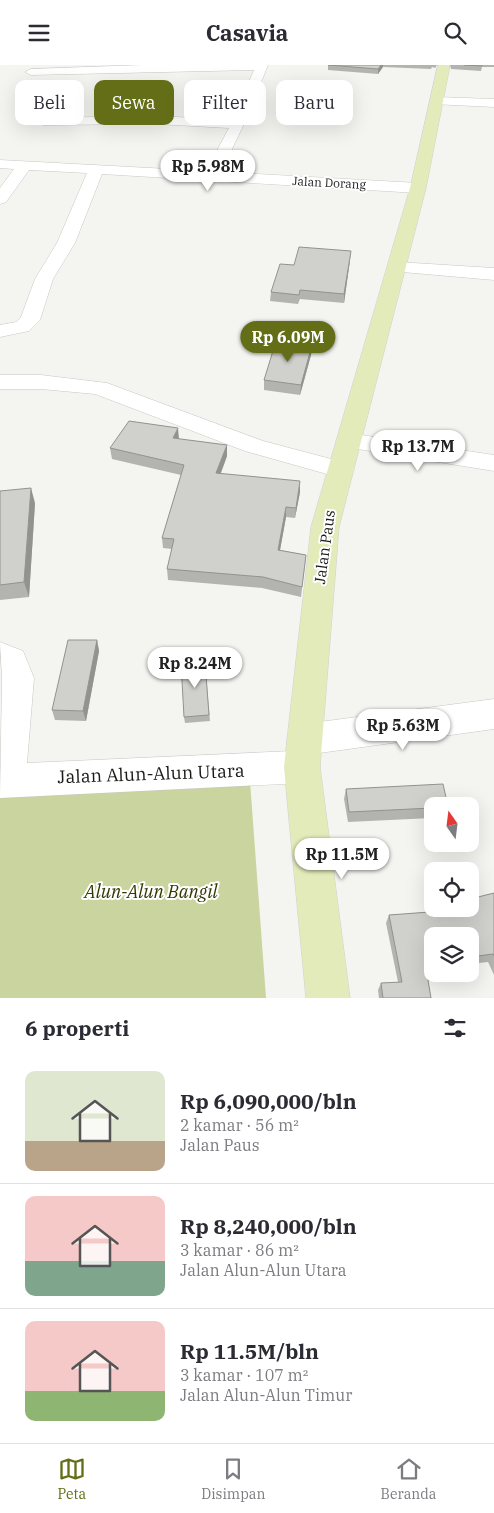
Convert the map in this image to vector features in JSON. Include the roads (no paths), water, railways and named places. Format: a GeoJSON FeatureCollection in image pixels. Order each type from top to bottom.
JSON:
{"type":"FeatureCollection","features":[{"type":"Feature","properties":{"kind":"main road","name":"Jalan Paus"},"geometry":{"type":"LineString","coordinates":[[328,998],[303,754],[326,527],[340,469],[418,188],[444,65]]}},
{"type":"Feature","properties":{"kind":"street"},"geometry":{"type":"LineString","coordinates":[[31,72],[261,66],[255,80]]}},
{"type":"Feature","properties":{"kind":"street"},"geometry":{"type":"LineString","coordinates":[[436,101],[494,103]]}},
{"type":"Feature","properties":{"kind":"street"},"geometry":{"type":"LineString","coordinates":[[84,121],[184,122]]}},
{"type":"Feature","properties":{"kind":"street"},"geometry":{"type":"LineString","coordinates":[[211,177],[237,125]]}},
{"type":"Feature","properties":{"kind":"street","name":"Jalan Dorang"},"geometry":{"type":"LineString","coordinates":[[0,164],[418,188]]}},
{"type":"Feature","properties":{"kind":"street"},"geometry":{"type":"LineString","coordinates":[[0,199],[24,166]]}},
{"type":"Feature","properties":{"kind":"street"},"geometry":{"type":"LineString","coordinates":[[0,331],[22,327],[30,320],[44,279],[66,243],[96,170]]}},
{"type":"Feature","properties":{"kind":"street"},"geometry":{"type":"LineString","coordinates":[[397,267],[494,275]]}},
{"type":"Feature","properties":{"kind":"street"},"geometry":{"type":"LineString","coordinates":[[0,382],[41,382],[99,387],[254,446],[340,469]]}},
{"type":"Feature","properties":{"kind":"street"},"geometry":{"type":"LineString","coordinates":[[348,441],[494,463]]}},
{"type":"Feature","properties":{"kind":"street"},"geometry":{"type":"LineString","coordinates":[[0,655],[12,660],[18,678],[4,780]]}},
{"type":"Feature","properties":{"kind":"street","name":"Jalan Alun-Alun Utara"},"geometry":{"type":"LineString","coordinates":[[4,780],[303,754],[494,714]]}},
{"type":"Feature","properties":{"kind":"park label","name":"Alun-Alun Bangil"},"geometry":{"type":"Point","coordinates":[151,892]}}]}
